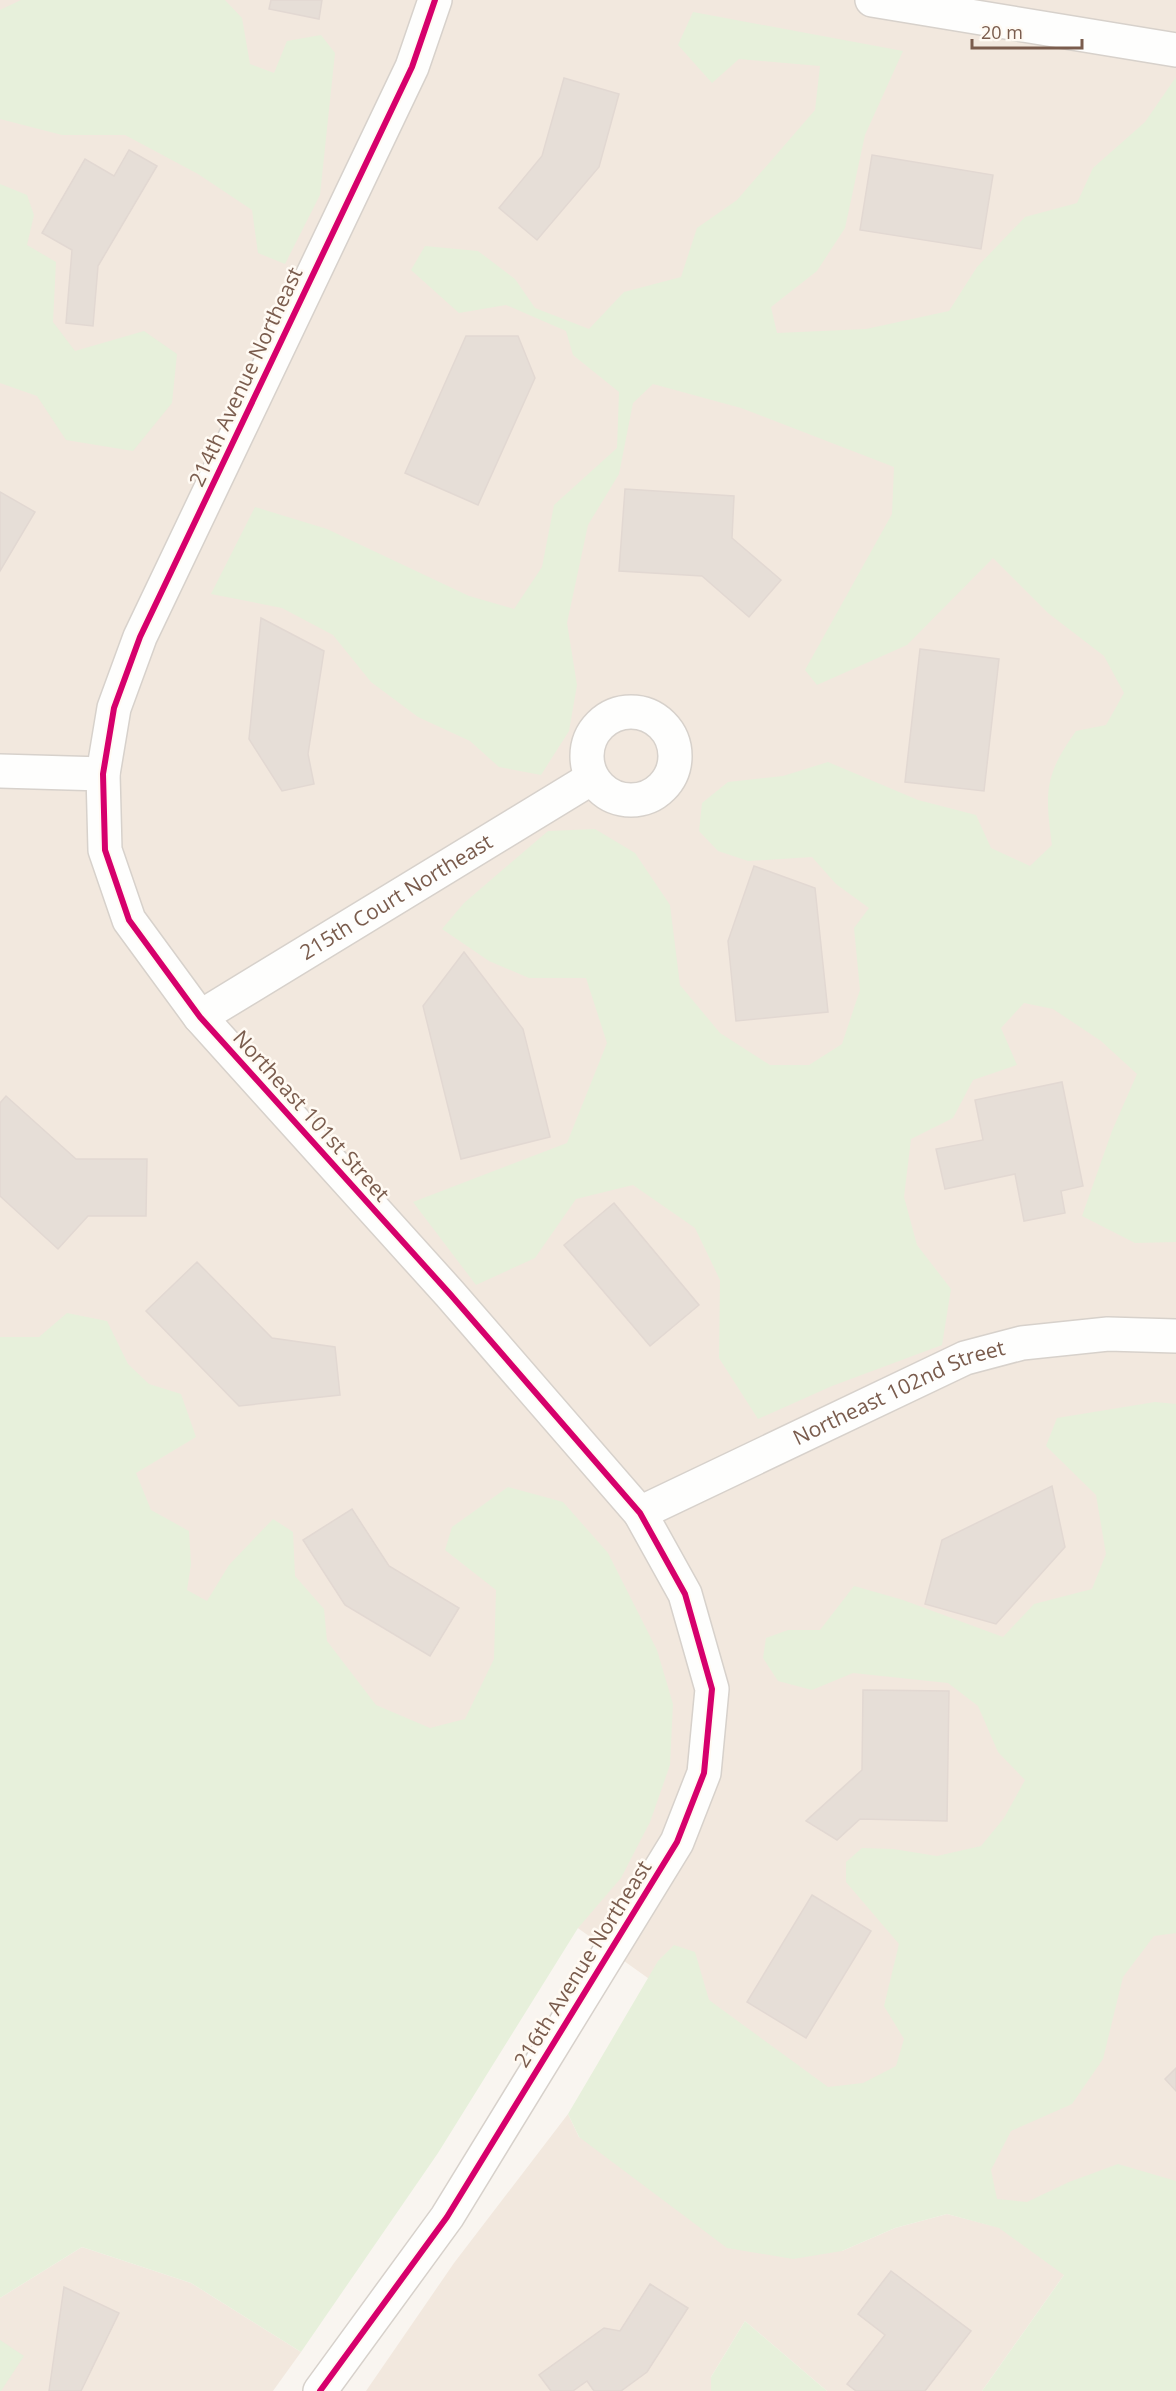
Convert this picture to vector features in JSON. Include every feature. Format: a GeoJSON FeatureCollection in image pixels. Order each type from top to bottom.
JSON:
{"type":"FeatureCollection","features":[{"type":"Feature","properties":{"kind":"street","name":"214th Avenue Northeast"},"geometry":{"type":"LineString","coordinates":[[103,774],[114,708],[140,637],[412,67],[435,0]]}},
{"type":"Feature","properties":{"kind":"street"},"geometry":{"type":"LineString","coordinates":[[872,0],[1176,50]]}},
{"type":"Feature","properties":{"kind":"street"},"geometry":{"type":"LineString","coordinates":[[0,771],[103,774]]}},
{"type":"Feature","properties":{"kind":"street","name":"Northeast 101st Street"},"geometry":{"type":"LineString","coordinates":[[103,774],[105,850],[129,920],[200,1017],[450,1294],[640,1514]]}},
{"type":"Feature","properties":{"kind":"street","name":"215th Court Northeast"},"geometry":{"type":"LineString","coordinates":[[200,1017],[592,778]]}},
{"type":"Feature","properties":{"kind":"street","name":"Northeast 102nd Street"},"geometry":{"type":"LineString","coordinates":[[640,1514],[965,1358],[1022,1343],[1107,1334],[1176,1336]]}},
{"type":"Feature","properties":{"kind":"street","name":"216th Avenue Northeast"},"geometry":{"type":"LineString","coordinates":[[320,2391],[447,2217],[677,1842],[704,1773],[712,1689],[686,1594],[640,1514]]}},
{"type":"Feature","properties":{"kind":"shaded area"},"geometry":{"type":"Polygon","coordinates":[[[0,0],[1176,0],[1176,2355],[1064,2275],[982,2391],[827,2391],[745,2321],[711,2377],[711,2391],[366,2391],[454,2263],[568,2114],[579,2137],[842,2251],[895,2228],[947,2214],[997,2227],[0,1516],[0,0]]]}},
{"type":"Feature","properties":{"kind":"shaded area"},"geometry":{"type":"Polygon","coordinates":[[[82,2247],[191,2283],[301,2352],[273,2391],[0,2391],[0,2298],[82,2247]]]}},
{"type":"Feature","properties":{"kind":"green space"},"geometry":{"type":"Polygon","coordinates":[[[21,0],[225,0],[242,18],[250,64],[274,73],[287,41],[321,35],[335,53],[320,195],[285,264],[258,253],[252,210],[198,174],[125,135],[62,135],[0,119],[0,10],[21,0]]]}},
{"type":"Feature","properties":{"kind":"green space"},"geometry":{"type":"Polygon","coordinates":[[[693,12],[903,51],[865,135],[845,228],[817,271],[771,307],[777,333],[866,329],[949,311],[977,267],[1025,217],[1077,203],[1093,168],[1145,122],[1176,77],[1176,1242],[1135,1243],[1082,1216],[1112,1131],[1137,1074],[1101,1041],[1053,1009],[1024,1003],[1001,1028],[1017,1065],[973,1080],[953,1118],[911,1139],[904,1197],[917,1245],[951,1289],[942,1345],[832,1386],[758,1419],[719,1358],[720,1280],[695,1228],[633,1185],[576,1199],[535,1258],[476,1285],[413,1202],[567,1143],[607,1043],[586,978],[529,978],[489,961],[442,929],[464,903],[548,831],[595,829],[635,853],[670,905],[680,985],[720,1033],[770,1065],[809,1065],[842,1044],[860,990],[854,928],[869,908],[836,884],[812,857],[748,861],[718,851],[699,831],[702,803],[728,782],[783,776],[828,762],[918,800],[976,815],[991,848],[1030,866],[1052,845],[1048,811],[1049,785],[1052,773],[1065,747],[1076,731],[1106,725],[1124,693],[1104,656],[1048,613],[993,558],[907,645],[817,685],[805,670],[892,514],[894,467],[741,408],[653,384],[633,403],[619,474],[588,525],[567,623],[577,685],[569,731],[541,775],[499,767],[470,741],[418,717],[371,682],[333,635],[282,608],[211,594],[255,507],[327,529],[469,596],[514,609],[542,567],[554,505],[617,448],[619,392],[573,355],[566,331],[506,305],[459,313],[411,270],[425,246],[478,251],[515,279],[535,308],[589,329],[624,292],[681,277],[697,228],[737,200],[815,110],[820,66],[739,59],[712,83],[678,45],[693,12]]]}},
{"type":"Feature","properties":{"kind":"green space"},"geometry":{"type":"Polygon","coordinates":[[[0,184],[27,195],[34,215],[27,245],[56,262],[53,322],[75,351],[144,331],[177,354],[172,403],[133,451],[66,440],[37,396],[0,383],[0,184]]]}},
{"type":"Feature","properties":{"kind":"green space"},"geometry":{"type":"Polygon","coordinates":[[[67,1313],[107,1321],[128,1364],[149,1384],[181,1394],[196,1437],[136,1473],[151,1510],[189,1531],[191,1564],[187,1590],[207,1601],[229,1565],[273,1519],[293,1532],[295,1576],[324,1609],[327,1641],[376,1705],[430,1728],[465,1719],[494,1659],[496,1590],[445,1550],[452,1527],[508,1487],[563,1502],[608,1553],[657,1650],[673,1704],[670,1765],[650,1822],[621,1878],[578,1928],[438,2153],[301,2352],[191,2283],[82,2247],[0,2298],[0,1337],[39,1337],[67,1313]]]}},
{"type":"Feature","properties":{"kind":"green space"},"geometry":{"type":"Polygon","coordinates":[[[1155,1402],[1176,1404],[1176,1933],[1154,1936],[1123,1977],[1103,2059],[1072,2104],[1011,2131],[991,2170],[997,2199],[1027,2202],[1069,2182],[1118,2164],[1176,2181],[1176,2391],[982,2391],[1064,2275],[999,2228],[947,2214],[895,2228],[842,2251],[793,2259],[727,2248],[579,2137],[568,2114],[658,1961],[674,1945],[695,1952],[709,2000],[828,2087],[863,2083],[896,2066],[904,2039],[884,2006],[899,1944],[846,1882],[846,1862],[862,1848],[893,1849],[937,1856],[981,1846],[1004,1818],[1025,1780],[998,1752],[978,1706],[948,1683],[853,1673],[812,1690],[778,1681],[763,1658],[766,1638],[788,1630],[820,1630],[854,1586],[903,1600],[1003,1637],[1034,1604],[1092,1589],[1106,1554],[1096,1495],[1046,1446],[1057,1418],[1155,1402]]]}},
{"type":"Feature","properties":{"kind":"green space"},"geometry":{"type":"Polygon","coordinates":[[[745,2321],[827,2391],[711,2391],[711,2377],[745,2321]]]}},
{"type":"Feature","properties":{"kind":"green space"},"geometry":{"type":"Polygon","coordinates":[[[0,2340],[24,2356],[1,2391],[0,2391],[0,2340]]]}},
{"type":"Feature","properties":{"kind":"building"},"geometry":{"type":"Polygon","coordinates":[[[271,0],[322,0],[319,19],[269,9],[271,0]]]}},
{"type":"Feature","properties":{"kind":"building"},"geometry":{"type":"Polygon","coordinates":[[[564,78],[619,94],[599,167],[537,240],[499,208],[542,156],[564,78]]]}},
{"type":"Feature","properties":{"kind":"building"},"geometry":{"type":"Polygon","coordinates":[[[129,150],[157,166],[98,266],[93,326],[66,323],[72,250],[42,233],[85,159],[114,176],[129,150]]]}},
{"type":"Feature","properties":{"kind":"building"},"geometry":{"type":"Polygon","coordinates":[[[872,155],[993,175],[981,249],[860,230],[872,155]]]}},
{"type":"Feature","properties":{"kind":"building"},"geometry":{"type":"Polygon","coordinates":[[[466,336],[518,336],[535,378],[478,505],[405,473],[466,336]]]}},
{"type":"Feature","properties":{"kind":"building"},"geometry":{"type":"Polygon","coordinates":[[[625,489],[734,496],[732,538],[781,580],[749,617],[702,576],[619,571],[625,489]]]}},
{"type":"Feature","properties":{"kind":"building"},"geometry":{"type":"Polygon","coordinates":[[[0,492],[35,512],[0,571],[0,492]]]}},
{"type":"Feature","properties":{"kind":"building"},"geometry":{"type":"Polygon","coordinates":[[[261,618],[324,651],[308,754],[314,784],[282,791],[249,739],[261,618]]]}},
{"type":"Feature","properties":{"kind":"building"},"geometry":{"type":"Polygon","coordinates":[[[920,649],[999,659],[984,791],[905,782],[920,649]]]}},
{"type":"Feature","properties":{"kind":"building"},"geometry":{"type":"Polygon","coordinates":[[[754,866],[815,888],[828,1012],[736,1021],[728,941],[754,866]]]}},
{"type":"Feature","properties":{"kind":"building"},"geometry":{"type":"Polygon","coordinates":[[[464,952],[523,1029],[550,1137],[461,1159],[423,1006],[464,952]]]}},
{"type":"Feature","properties":{"kind":"building"},"geometry":{"type":"Polygon","coordinates":[[[1062,1082],[1083,1186],[1061,1191],[1065,1213],[1024,1221],[1015,1174],[945,1189],[936,1149],[983,1140],[975,1100],[1062,1082]]]}},
{"type":"Feature","properties":{"kind":"building"},"geometry":{"type":"Polygon","coordinates":[[[6,1096],[76,1159],[147,1159],[146,1216],[88,1216],[58,1249],[0,1196],[0,1103],[6,1096]]]}},
{"type":"Feature","properties":{"kind":"building"},"geometry":{"type":"Polygon","coordinates":[[[614,1203],[699,1305],[650,1346],[564,1245],[614,1203]]]}},
{"type":"Feature","properties":{"kind":"building"},"geometry":{"type":"Polygon","coordinates":[[[197,1262],[272,1338],[335,1347],[340,1395],[239,1406],[146,1311],[197,1262]]]}},
{"type":"Feature","properties":{"kind":"building"},"geometry":{"type":"Polygon","coordinates":[[[1052,1486],[1065,1547],[996,1624],[925,1604],[942,1540],[1052,1486]]]}},
{"type":"Feature","properties":{"kind":"building"},"geometry":{"type":"Polygon","coordinates":[[[352,1509],[389,1566],[459,1608],[430,1656],[345,1605],[303,1540],[352,1509]]]}},
{"type":"Feature","properties":{"kind":"building"},"geometry":{"type":"Polygon","coordinates":[[[863,1690],[949,1691],[947,1821],[860,1819],[837,1840],[806,1821],[862,1770],[863,1690]]]}},
{"type":"Feature","properties":{"kind":"building"},"geometry":{"type":"Polygon","coordinates":[[[812,1895],[871,1931],[806,2038],[747,2002],[812,1895]]]}},
{"type":"Feature","properties":{"kind":"building"},"geometry":{"type":"Polygon","coordinates":[[[1176,2068],[1176,2091],[1165,2079],[1176,2068]]]}},
{"type":"Feature","properties":{"kind":"building"},"geometry":{"type":"Polygon","coordinates":[[[891,2271],[971,2331],[925,2391],[856,2391],[847,2384],[885,2335],[858,2314],[891,2271]]]}},
{"type":"Feature","properties":{"kind":"building"},"geometry":{"type":"Polygon","coordinates":[[[650,2284],[688,2308],[647,2372],[621,2391],[594,2391],[587,2381],[573,2391],[551,2391],[539,2375],[604,2328],[620,2331],[650,2284]]]}},
{"type":"Feature","properties":{"kind":"building"},"geometry":{"type":"Polygon","coordinates":[[[64,2287],[119,2313],[81,2391],[49,2391],[64,2287]]]}},
{"type":"Feature","properties":{"kind":"cycle path"},"geometry":{"type":"LineString","coordinates":[[320,2391],[447,2217],[677,1842],[704,1773],[712,1689],[685,1594],[640,1513],[450,1294],[200,1017],[129,920],[105,850],[103,774],[114,708],[140,637],[412,67],[435,0]]}}]}
